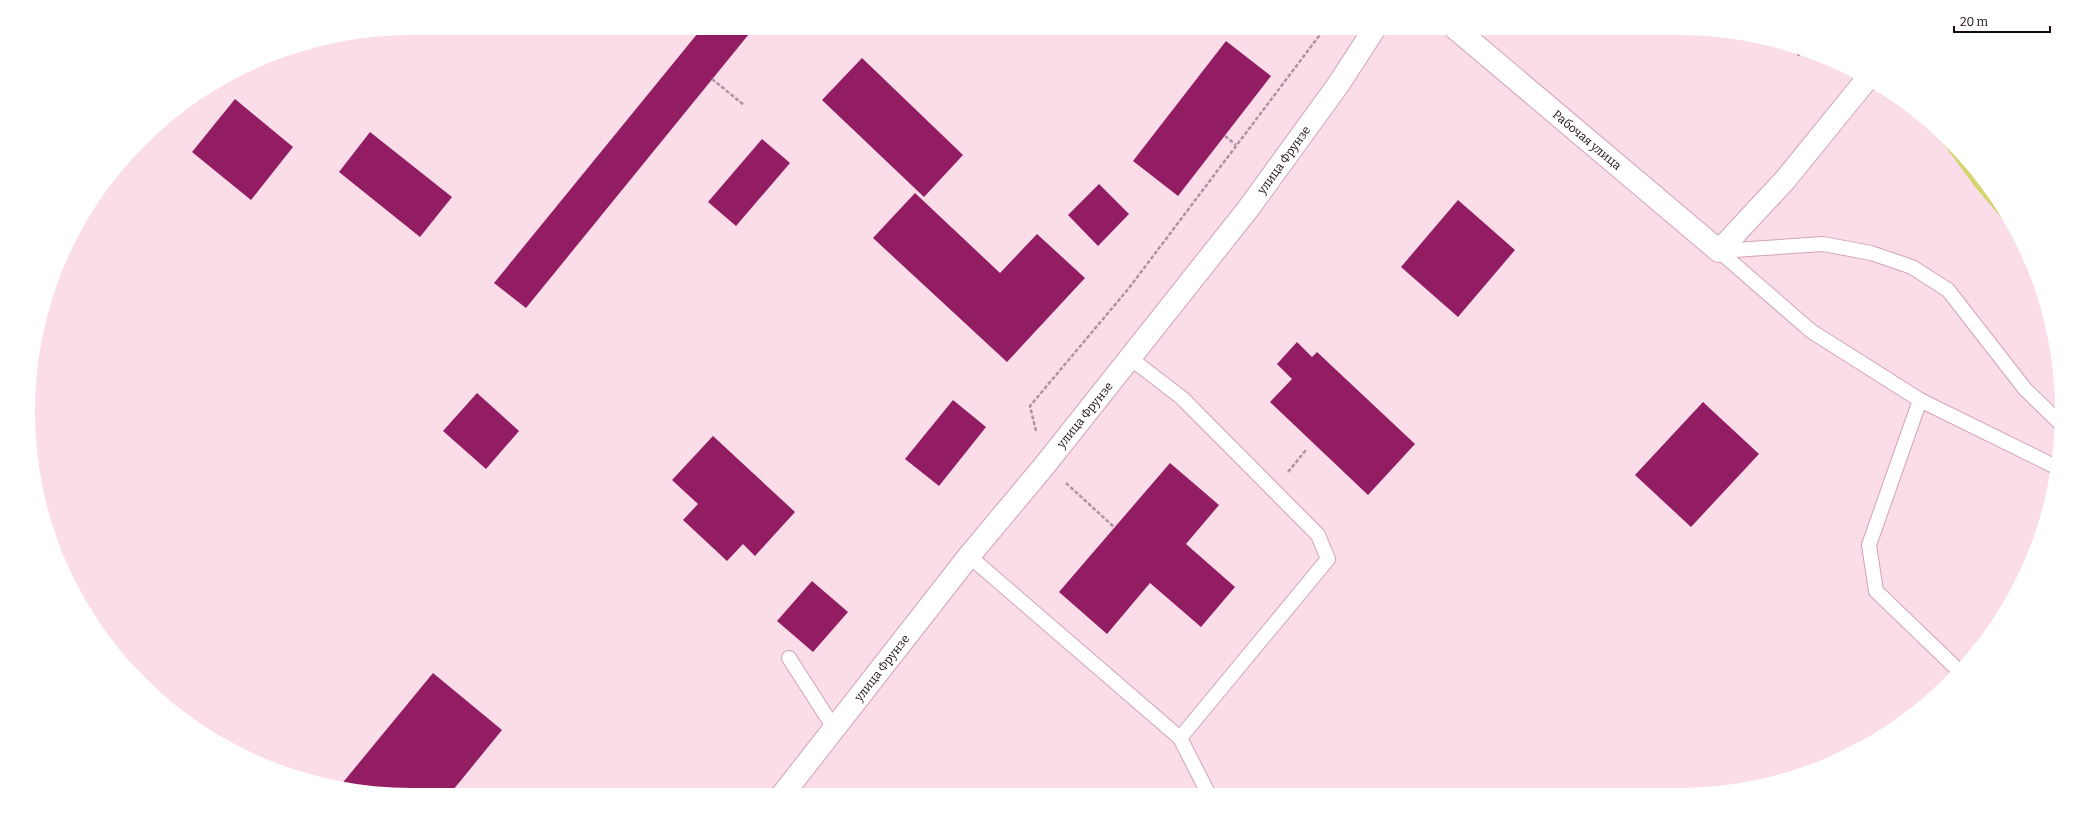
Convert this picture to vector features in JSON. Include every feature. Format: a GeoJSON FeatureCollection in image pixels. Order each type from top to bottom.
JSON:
{"type":"FeatureCollection","features":[{"type":"Feature","properties":{"kind":"street","name":"улица Фрунзе"},"geometry":{"type":"LineString","coordinates":[[788,788],[969,556],[1130,358],[1256,197],[1338,85],[1370,35]]}},
{"type":"Feature","properties":{"kind":"street","name":"Рабочая улица"},"geometry":{"type":"LineString","coordinates":[[1463,35],[1719,251]]}},
{"type":"Feature","properties":{"kind":"street"},"geometry":{"type":"LineString","coordinates":[[1719,251],[1785,180],[1864,83]]}},
{"type":"Feature","properties":{"kind":"lane"},"geometry":{"type":"LineString","coordinates":[[1719,251],[1823,244],[1871,252],[1912,267],[1948,290],[2025,389],[2055,418]]}},
{"type":"Feature","properties":{"kind":"lane"},"geometry":{"type":"LineString","coordinates":[[1719,251],[1811,331],[1920,400],[2051,465]]}},
{"type":"Feature","properties":{"kind":"lane"},"geometry":{"type":"LineString","coordinates":[[1130,358],[1182,398],[1318,535],[1328,559],[1180,738]]}},
{"type":"Feature","properties":{"kind":"lane"},"geometry":{"type":"LineString","coordinates":[[1920,400],[1869,545],[1876,591],[1955,667]]}},
{"type":"Feature","properties":{"kind":"lane"},"geometry":{"type":"LineString","coordinates":[[969,556],[1180,738],[1205,788]]}},
{"type":"Feature","properties":{"kind":"lane"},"geometry":{"type":"LineString","coordinates":[[789,658],[834,728]]}},
{"type":"Feature","properties":{"kind":"path"},"geometry":{"type":"LineString","coordinates":[[1114,527],[1045,464],[1030,406],[1129,288],[1320,35]]}},
{"type":"Feature","properties":{"kind":"path"},"geometry":{"type":"LineString","coordinates":[[712,79],[744,106]]}},
{"type":"Feature","properties":{"kind":"path"},"geometry":{"type":"LineString","coordinates":[[1225,136],[1236,145]]}},
{"type":"Feature","properties":{"kind":"shaded area"},"geometry":{"type":"Polygon","coordinates":[[[1943,143],[1962,163],[1977,182],[2003,219],[1975,187],[1943,143]]]}},
{"type":"Feature","properties":{"kind":"building"},"geometry":{"type":"Polygon","coordinates":[[[696,35],[748,35],[526,308],[494,283],[696,35]]]}},
{"type":"Feature","properties":{"kind":"building"},"geometry":{"type":"Polygon","coordinates":[[[1226,41],[1271,76],[1178,196],[1133,161],[1226,41]]]}},
{"type":"Feature","properties":{"kind":"building"},"geometry":{"type":"Polygon","coordinates":[[[862,58],[963,155],[924,197],[822,100],[862,58]]]}},
{"type":"Feature","properties":{"kind":"building"},"geometry":{"type":"Polygon","coordinates":[[[235,99],[293,147],[251,200],[192,152],[235,99]]]}},
{"type":"Feature","properties":{"kind":"building"},"geometry":{"type":"Polygon","coordinates":[[[370,132],[452,197],[420,237],[339,172],[370,132]]]}},
{"type":"Feature","properties":{"kind":"building"},"geometry":{"type":"Polygon","coordinates":[[[762,139],[790,163],[736,226],[708,202],[762,139]]]}},
{"type":"Feature","properties":{"kind":"building"},"geometry":{"type":"Polygon","coordinates":[[[1099,184],[1129,214],[1098,246],[1068,215],[1099,184]]]}},
{"type":"Feature","properties":{"kind":"building"},"geometry":{"type":"Polygon","coordinates":[[[915,193],[1000,273],[1037,234],[1085,278],[1007,362],[873,238],[915,193]]]}},
{"type":"Feature","properties":{"kind":"building"},"geometry":{"type":"Polygon","coordinates":[[[1458,200],[1515,250],[1458,317],[1401,267],[1458,200]]]}},
{"type":"Feature","properties":{"kind":"building"},"geometry":{"type":"Polygon","coordinates":[[[1297,342],[1312,357],[1317,352],[1415,444],[1368,495],[1270,402],[1292,379],[1277,364],[1297,342]]]}},
{"type":"Feature","properties":{"kind":"building"},"geometry":{"type":"Polygon","coordinates":[[[477,393],[519,431],[486,469],[443,431],[477,393]]]}},
{"type":"Feature","properties":{"kind":"building"},"geometry":{"type":"Polygon","coordinates":[[[953,400],[986,427],[939,486],[905,459],[953,400]]]}},
{"type":"Feature","properties":{"kind":"building"},"geometry":{"type":"Polygon","coordinates":[[[1703,402],[1759,454],[1691,527],[1635,475],[1703,402]]]}},
{"type":"Feature","properties":{"kind":"building"},"geometry":{"type":"Polygon","coordinates":[[[713,436],[795,512],[755,556],[743,544],[727,561],[683,520],[698,504],[672,480],[713,436]]]}},
{"type":"Feature","properties":{"kind":"building"},"geometry":{"type":"Polygon","coordinates":[[[1170,463],[1219,505],[1186,544],[1235,587],[1201,627],[1150,583],[1107,634],[1059,592],[1170,463]]]}},
{"type":"Feature","properties":{"kind":"building"},"geometry":{"type":"Polygon","coordinates":[[[812,581],[848,612],[813,652],[777,621],[812,581]]]}},
{"type":"Feature","properties":{"kind":"building"},"geometry":{"type":"Polygon","coordinates":[[[433,673],[502,730],[455,788],[387,787],[343,782],[433,673]]]}}]}
